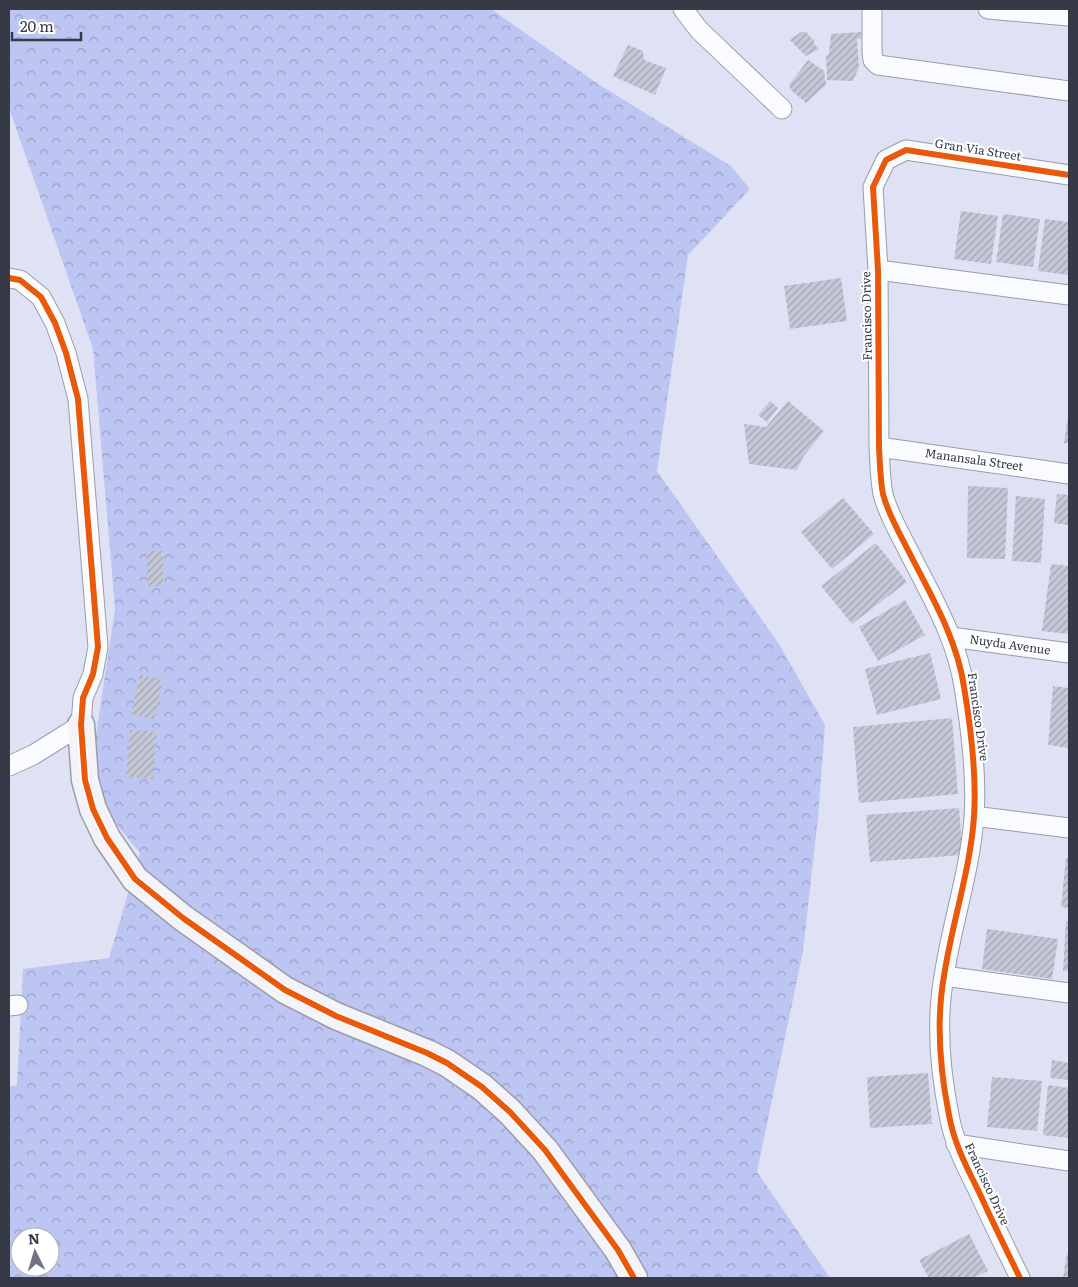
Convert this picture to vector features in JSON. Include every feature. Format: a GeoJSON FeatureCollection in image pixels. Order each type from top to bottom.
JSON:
{"type":"FeatureCollection","features":[{"type":"Feature","properties":{"kind":"street"},"geometry":{"type":"LineString","coordinates":[[683,9],[699,30],[782,109]]}},
{"type":"Feature","properties":{"kind":"street"},"geometry":{"type":"LineString","coordinates":[[872,9],[872,52],[873,60],[878,65],[1069,91]]}},
{"type":"Feature","properties":{"kind":"street"},"geometry":{"type":"LineString","coordinates":[[988,9],[1069,16]]}},
{"type":"Feature","properties":{"kind":"street","name":"Gran Via Street"},"geometry":{"type":"LineString","coordinates":[[886,160],[906,150],[1069,175]]}},
{"type":"Feature","properties":{"kind":"street","name":"Francisco Drive"},"geometry":{"type":"LineString","coordinates":[[886,160],[872,187],[878,270],[880,476],[889,513],[936,603],[950,637],[964,684],[974,764],[974,816],[968,866],[944,976],[941,1004],[941,1044],[945,1092],[956,1144],[1020,1278]]}},
{"type":"Feature","properties":{"kind":"street"},"geometry":{"type":"LineString","coordinates":[[878,270],[1069,294]]}},
{"type":"Feature","properties":{"kind":"street"},"geometry":{"type":"LineString","coordinates":[[9,278],[20,280],[42,298],[56,323],[78,399],[98,647],[93,674],[83,698],[82,725],[85,780],[93,809],[107,838],[136,879],[183,918],[285,990],[336,1016],[427,1053],[447,1063],[482,1087],[510,1112],[545,1150],[618,1250],[634,1278]]}},
{"type":"Feature","properties":{"kind":"street","name":"Manansala Street"},"geometry":{"type":"LineString","coordinates":[[879,447],[1069,474]]}},
{"type":"Feature","properties":{"kind":"street","name":"Nuyda Avenue"},"geometry":{"type":"LineString","coordinates":[[950,637],[1069,653]]}},
{"type":"Feature","properties":{"kind":"street"},"geometry":{"type":"LineString","coordinates":[[9,766],[33,755],[82,725]]}},
{"type":"Feature","properties":{"kind":"street"},"geometry":{"type":"LineString","coordinates":[[974,816],[1069,828]]}},
{"type":"Feature","properties":{"kind":"street"},"geometry":{"type":"LineString","coordinates":[[944,976],[1069,993]]}},
{"type":"Feature","properties":{"kind":"street"},"geometry":{"type":"LineString","coordinates":[[956,1144],[1069,1161]]}},
{"type":"Feature","properties":{"kind":"green space"},"geometry":{"type":"Polygon","coordinates":[[[9,9],[491,9],[598,84],[731,166],[750,189],[688,255],[657,471],[779,644],[825,725],[818,818],[803,951],[757,1172],[830,1278],[9,1278],[9,1087],[17,1085],[23,969],[109,958],[140,853],[104,809],[92,762],[115,609],[93,349],[9,108],[9,9]]]}},
{"type":"Feature","properties":{"kind":"building"},"geometry":{"type":"Polygon","coordinates":[[[801,32],[806,32],[819,49],[806,56],[790,40],[801,32]]]}},
{"type":"Feature","properties":{"kind":"building"},"geometry":{"type":"Polygon","coordinates":[[[862,32],[861,39],[857,39],[859,67],[853,81],[827,80],[826,56],[829,54],[831,34],[862,32]]]}},
{"type":"Feature","properties":{"kind":"building"},"geometry":{"type":"Polygon","coordinates":[[[628,45],[643,51],[644,60],[666,68],[655,95],[613,76],[628,45]]]}},
{"type":"Feature","properties":{"kind":"building"},"geometry":{"type":"Polygon","coordinates":[[[808,60],[824,71],[826,85],[806,103],[791,90],[789,85],[808,60]]]}},
{"type":"Feature","properties":{"kind":"building"},"geometry":{"type":"Polygon","coordinates":[[[961,211],[998,216],[991,264],[954,259],[961,211]]]}},
{"type":"Feature","properties":{"kind":"building"},"geometry":{"type":"Polygon","coordinates":[[[1003,214],[1040,219],[1033,267],[996,262],[1003,214]]]}},
{"type":"Feature","properties":{"kind":"building"},"geometry":{"type":"Polygon","coordinates":[[[1045,219],[1069,222],[1069,275],[1038,271],[1045,219]]]}},
{"type":"Feature","properties":{"kind":"building"},"geometry":{"type":"Polygon","coordinates":[[[841,278],[847,321],[790,329],[784,286],[841,278]]]}},
{"type":"Feature","properties":{"kind":"building"},"geometry":{"type":"Polygon","coordinates":[[[770,401],[778,408],[767,422],[758,415],[770,401]]]}},
{"type":"Feature","properties":{"kind":"building"},"geometry":{"type":"Polygon","coordinates":[[[788,401],[824,431],[803,457],[797,470],[749,464],[744,424],[766,427],[788,401]]]}},
{"type":"Feature","properties":{"kind":"building"},"geometry":{"type":"Polygon","coordinates":[[[1069,417],[1069,444],[1064,443],[1069,417]]]}},
{"type":"Feature","properties":{"kind":"building"},"geometry":{"type":"Polygon","coordinates":[[[968,486],[1008,488],[1005,559],[967,558],[968,486]]]}},
{"type":"Feature","properties":{"kind":"building"},"geometry":{"type":"Polygon","coordinates":[[[1057,494],[1069,495],[1069,525],[1054,523],[1057,494]]]}},
{"type":"Feature","properties":{"kind":"building"},"geometry":{"type":"Polygon","coordinates":[[[1016,496],[1045,499],[1041,563],[1012,561],[1016,496]]]}},
{"type":"Feature","properties":{"kind":"building"},"geometry":{"type":"Polygon","coordinates":[[[843,498],[874,534],[832,569],[801,532],[843,498]]]}},
{"type":"Feature","properties":{"kind":"building"},"geometry":{"type":"Polygon","coordinates":[[[876,543],[907,582],[852,624],[821,586],[876,543]]]}},
{"type":"Feature","properties":{"kind":"building"},"geometry":{"type":"Polygon","coordinates":[[[147,551],[163,551],[163,586],[147,586],[147,551]]]}},
{"type":"Feature","properties":{"kind":"building"},"geometry":{"type":"Polygon","coordinates":[[[1051,564],[1069,566],[1069,634],[1042,631],[1051,564]]]}},
{"type":"Feature","properties":{"kind":"building"},"geometry":{"type":"Polygon","coordinates":[[[905,600],[925,635],[878,661],[859,627],[905,600]]]}},
{"type":"Feature","properties":{"kind":"building"},"geometry":{"type":"Polygon","coordinates":[[[930,653],[941,699],[877,715],[865,669],[930,653]]]}},
{"type":"Feature","properties":{"kind":"building"},"geometry":{"type":"Polygon","coordinates":[[[140,675],[163,680],[154,719],[131,714],[140,675]]]}},
{"type":"Feature","properties":{"kind":"building"},"geometry":{"type":"Polygon","coordinates":[[[1053,686],[1069,688],[1069,748],[1048,745],[1053,686]]]}},
{"type":"Feature","properties":{"kind":"building"},"geometry":{"type":"Polygon","coordinates":[[[952,718],[958,794],[859,803],[853,727],[952,718]]]}},
{"type":"Feature","properties":{"kind":"building"},"geometry":{"type":"Polygon","coordinates":[[[130,730],[157,732],[153,779],[126,777],[130,730]]]}},
{"type":"Feature","properties":{"kind":"building"},"geometry":{"type":"Polygon","coordinates":[[[959,808],[963,855],[870,862],[866,815],[959,808]]]}},
{"type":"Feature","properties":{"kind":"building"},"geometry":{"type":"Polygon","coordinates":[[[1066,858],[1069,858],[1069,908],[1061,907],[1066,858]]]}},
{"type":"Feature","properties":{"kind":"building"},"geometry":{"type":"Polygon","coordinates":[[[1066,921],[1069,921],[1069,971],[1063,971],[1066,921]]]}},
{"type":"Feature","properties":{"kind":"building"},"geometry":{"type":"Polygon","coordinates":[[[987,929],[1058,939],[1052,979],[982,969],[987,929]]]}},
{"type":"Feature","properties":{"kind":"building"},"geometry":{"type":"Polygon","coordinates":[[[1052,1060],[1069,1063],[1069,1080],[1050,1078],[1052,1060]]]}},
{"type":"Feature","properties":{"kind":"building"},"geometry":{"type":"Polygon","coordinates":[[[928,1073],[932,1124],[870,1128],[867,1077],[928,1073]]]}},
{"type":"Feature","properties":{"kind":"building"},"geometry":{"type":"Polygon","coordinates":[[[992,1077],[1042,1081],[1037,1131],[987,1127],[992,1077]]]}},
{"type":"Feature","properties":{"kind":"building"},"geometry":{"type":"Polygon","coordinates":[[[1048,1085],[1069,1088],[1069,1138],[1043,1135],[1048,1085]]]}},
{"type":"Feature","properties":{"kind":"building"},"geometry":{"type":"Polygon","coordinates":[[[969,1234],[988,1271],[973,1278],[929,1278],[919,1260],[969,1234]]]}},
{"type":"Feature","properties":{"kind":"building"},"geometry":{"type":"Polygon","coordinates":[[[1067,1253],[1069,1254],[1069,1278],[1063,1278],[1067,1253]]]}},
{"type":"Feature","properties":{"kind":"cycle path"},"geometry":{"type":"LineString","coordinates":[[1020,1278],[957,1145],[951,1125],[943,1081],[940,1046],[940,1010],[947,956],[972,837],[975,801],[973,752],[964,687],[955,651],[942,617],[891,516],[883,494],[879,447],[878,270],[873,187],[886,160],[906,150],[1069,175]]}},
{"type":"Feature","properties":{"kind":"cycle path"},"geometry":{"type":"LineString","coordinates":[[9,278],[20,280],[41,297],[55,323],[66,353],[78,399],[98,647],[93,674],[83,698],[81,725],[85,780],[93,809],[107,838],[135,879],[183,918],[285,990],[336,1016],[427,1053],[447,1063],[482,1087],[510,1112],[545,1150],[618,1250],[634,1278]]}}]}
